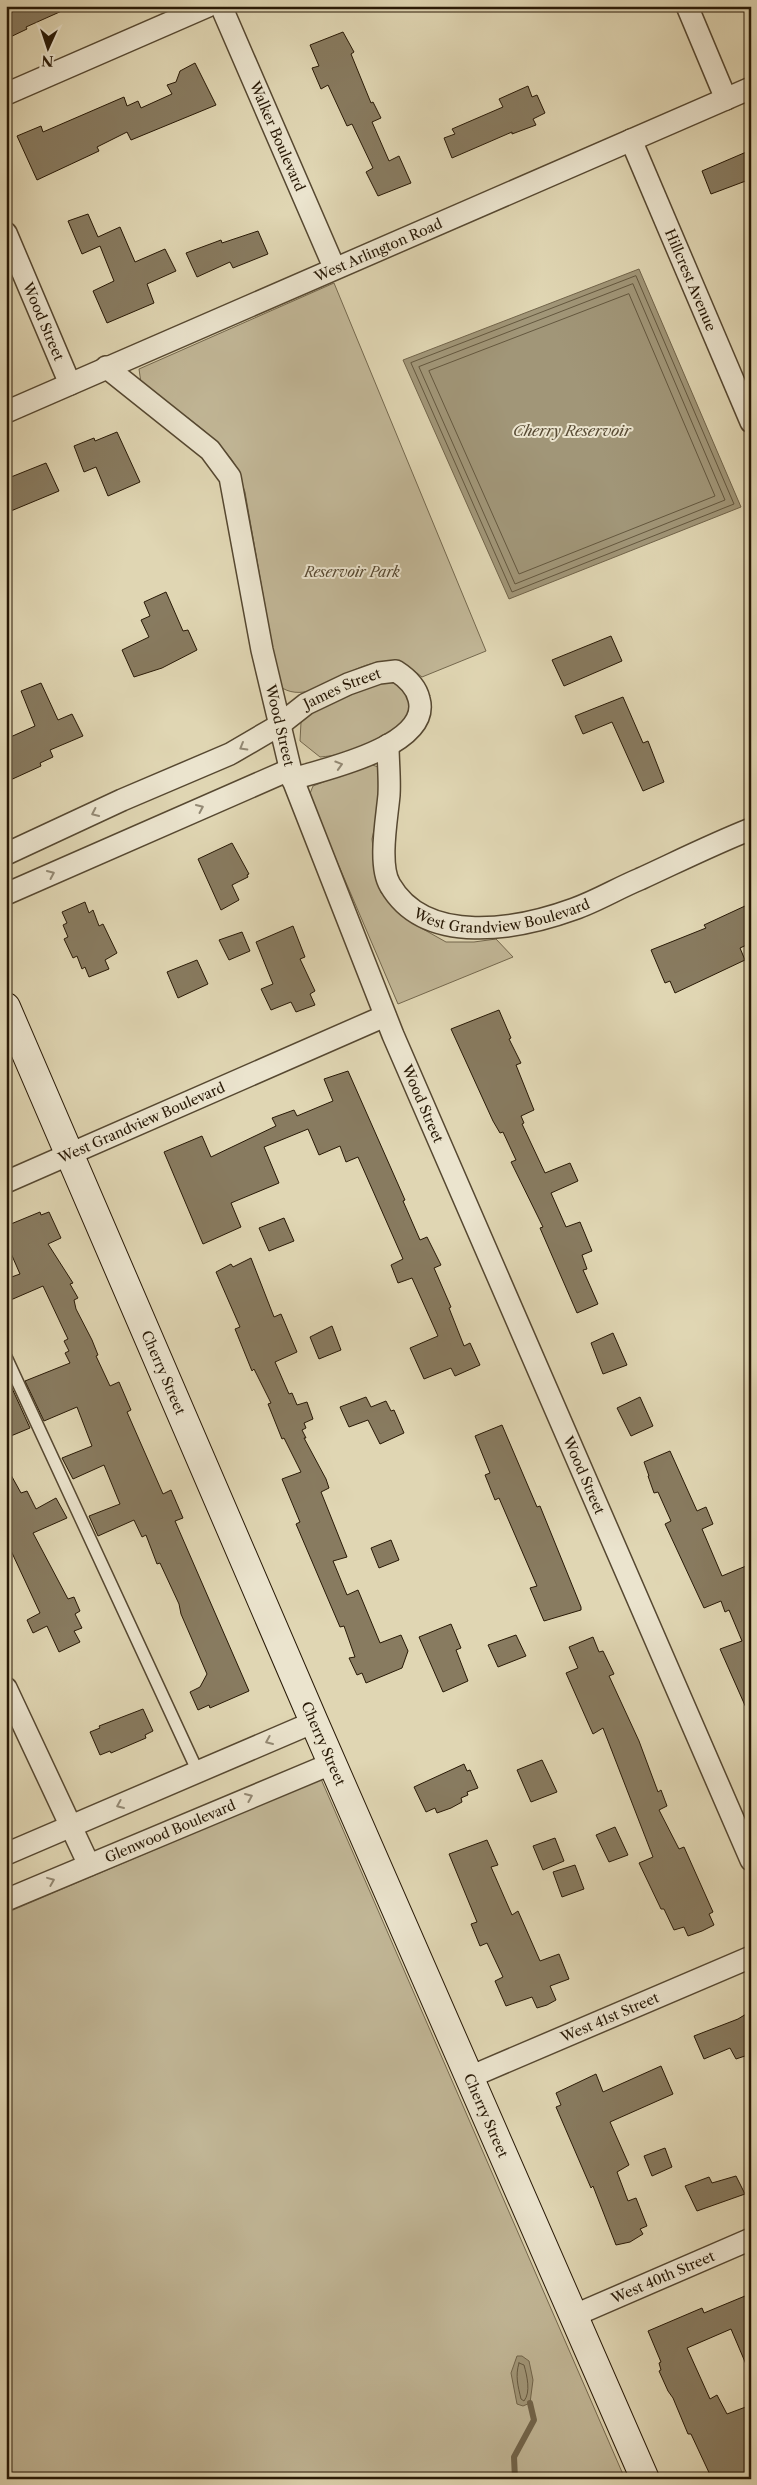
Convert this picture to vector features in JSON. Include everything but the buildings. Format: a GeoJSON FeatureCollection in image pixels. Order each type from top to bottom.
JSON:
{"type":"FeatureCollection","features":[{"type":"Feature","properties":{"kind":"street"},"geometry":{"type":"LineString","coordinates":[[6,94],[208,6]]}},
{"type":"Feature","properties":{"kind":"street","name":"Walker Boulevard"},"geometry":{"type":"LineString","coordinates":[[221,6],[334,268]]}},
{"type":"Feature","properties":{"kind":"street"},"geometry":{"type":"LineString","coordinates":[[687,6],[726,99]]}},
{"type":"Feature","properties":{"kind":"street","name":"West Arlington Road"},"geometry":{"type":"LineString","coordinates":[[6,412],[751,88]]}},
{"type":"Feature","properties":{"kind":"street","name":"Hillcrest Avenue"},"geometry":{"type":"LineString","coordinates":[[631,140],[742,379],[751,422]]}},
{"type":"Feature","properties":{"kind":"street","name":"Wood Street"},"geometry":{"type":"LineString","coordinates":[[6,233],[70,384]]}},
{"type":"Feature","properties":{"kind":"street","name":"Wood Street"},"geometry":{"type":"LineString","coordinates":[[106,367],[210,450],[230,477],[237,505],[245,567],[278,726],[291,774],[385,1016],[751,1860]]}},
{"type":"Feature","properties":{"kind":"street","name":"James Street"},"geometry":{"type":"LineString","coordinates":[[6,854],[122,800],[230,754],[278,726],[306,704],[348,684],[379,673],[396,671],[408,679],[418,695],[421,706],[415,724],[403,736],[388,745],[345,763],[291,774],[6,894]]}},
{"type":"Feature","properties":{"kind":"street","name":"West Grandview Boulevard"},"geometry":{"type":"LineString","coordinates":[[388,745],[389,794],[384,849],[389,884],[412,910],[429,919],[458,926],[484,929],[500,927],[574,909],[751,828]]}},
{"type":"Feature","properties":{"kind":"street","name":"Cherry Street"},"geometry":{"type":"LineString","coordinates":[[6,1007],[314,1722],[645,2479]]}},
{"type":"Feature","properties":{"kind":"street","name":"West Grandview Boulevard"},"geometry":{"type":"LineString","coordinates":[[6,1182],[385,1016]]}},
{"type":"Feature","properties":{"kind":"street"},"geometry":{"type":"LineString","coordinates":[[6,1688],[90,1865]]}},
{"type":"Feature","properties":{"kind":"street"},"geometry":{"type":"LineString","coordinates":[[6,1854],[314,1722]]}},
{"type":"Feature","properties":{"kind":"street","name":"Glenwood Boulevard"},"geometry":{"type":"LineString","coordinates":[[6,1900],[333,1763]]}},
{"type":"Feature","properties":{"kind":"street","name":"West 41st Street"},"geometry":{"type":"LineString","coordinates":[[470,2077],[751,1957]]}},
{"type":"Feature","properties":{"kind":"street","name":"West 40th Street"},"geometry":{"type":"LineString","coordinates":[[573,2316],[751,2239]]}},
{"type":"Feature","properties":{"kind":"lane"},"geometry":{"type":"LineString","coordinates":[[6,1356],[198,1772]]}},
{"type":"Feature","properties":{"kind":"green space","name":"Reservoir Park"},"geometry":{"type":"Polygon","coordinates":[[[334,283],[486,651],[422,677],[402,665],[382,662],[363,666],[311,690],[295,692],[279,686],[245,492],[236,467],[212,437],[141,383],[139,369],[334,283]]]}},
{"type":"Feature","properties":{"kind":"green space"},"geometry":{"type":"Polygon","coordinates":[[[396,682],[406,689],[412,708],[404,723],[384,737],[352,751],[320,757],[300,741],[301,722],[306,715],[358,686],[396,682]]]}},
{"type":"Feature","properties":{"kind":"green space"},"geometry":{"type":"Polygon","coordinates":[[[370,764],[378,767],[381,779],[379,808],[372,839],[381,893],[414,924],[446,942],[474,942],[496,939],[513,957],[398,1004],[309,796],[313,786],[370,764]]]}},
{"type":"Feature","properties":{"kind":"green space"},"geometry":{"type":"Polygon","coordinates":[[[321,1779],[625,2479],[6,2479],[6,1913],[321,1779]]]}},
{"type":"Feature","properties":{"kind":"water","name":"Cherry Reservoir"},"geometry":{"type":"Polygon","coordinates":[[[639,269],[741,507],[509,599],[403,360],[639,269]]]}},
{"type":"Feature","properties":{"kind":"water"},"geometry":{"type":"Polygon","coordinates":[[[517,2356],[522,2356],[529,2361],[533,2380],[530,2403],[523,2406],[517,2404],[511,2373],[517,2356]]]}},
{"type":"Feature","properties":{"kind":"waterway"},"geometry":{"type":"LineString","coordinates":[[515,2479],[514,2457],[534,2420],[530,2403]]}}]}
